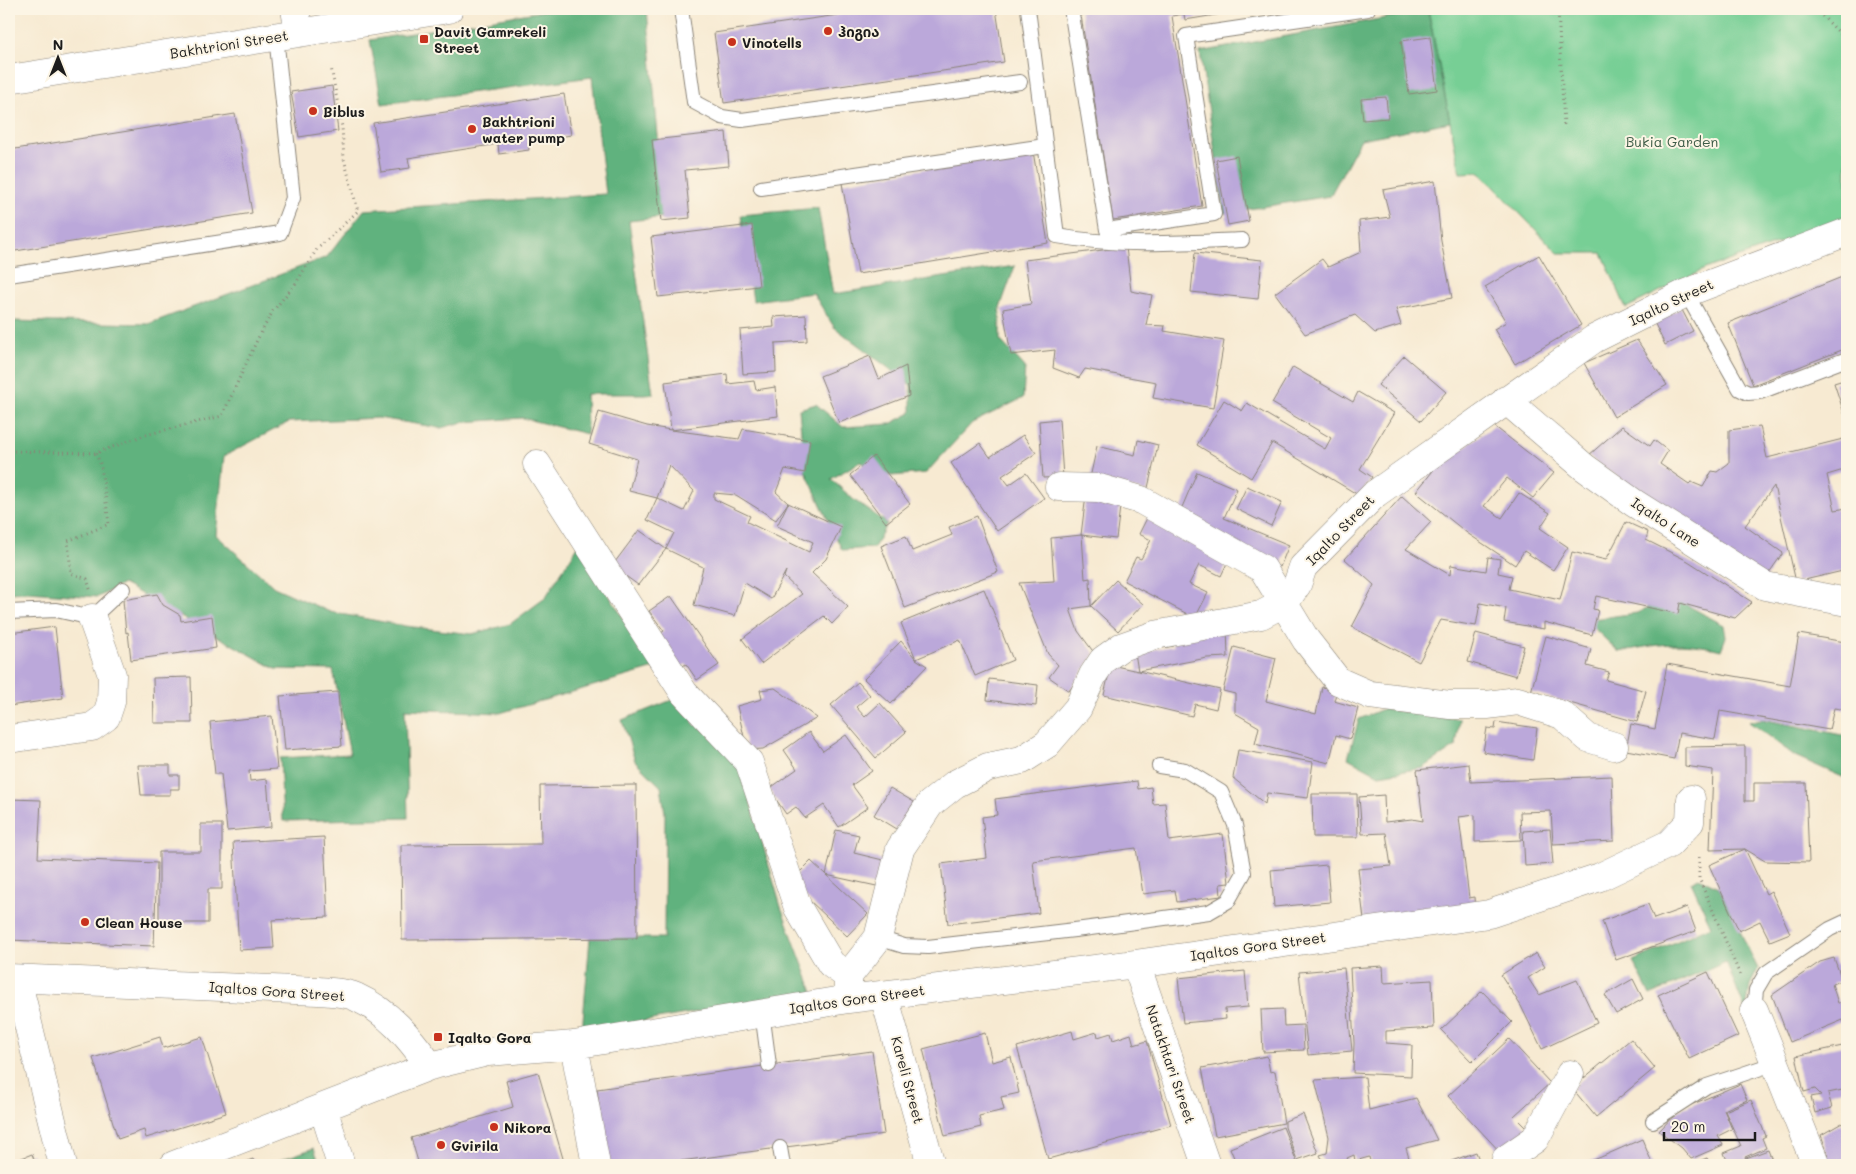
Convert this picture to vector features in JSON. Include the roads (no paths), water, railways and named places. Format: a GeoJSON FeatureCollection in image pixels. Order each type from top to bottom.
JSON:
{"type":"FeatureCollection","features":[{"type":"Feature","properties":{"kind":"street","name":"Bakhtrioni Street"},"geometry":{"type":"LineString","coordinates":[[9,79],[290,26],[449,9]]}},
{"type":"Feature","properties":{"kind":"street","name":"Iqalto Street"},"geometry":{"type":"LineString","coordinates":[[1284,603],[1297,585],[1304,567],[1321,546],[1375,494],[1594,339],[1686,293],[1847,232]]}},
{"type":"Feature","properties":{"kind":"street","name":"Iqalto Lane"},"geometry":{"type":"LineString","coordinates":[[1503,402],[1584,468],[1634,503],[1765,586],[1847,602]]}},
{"type":"Feature","properties":{"kind":"street"},"geometry":{"type":"LineString","coordinates":[[537,464],[684,693],[749,762],[798,908],[831,964],[848,988],[878,938],[900,849],[930,804],[955,784],[988,767],[1022,760],[1047,744],[1078,708],[1093,675],[1103,660],[1121,647],[1155,635],[1261,614],[1284,603]]}},
{"type":"Feature","properties":{"kind":"street"},"geometry":{"type":"LineString","coordinates":[[1059,487],[1099,488],[1141,500],[1262,568],[1306,640],[1338,681],[1370,695],[1450,706],[1487,706],[1518,702],[1562,715],[1588,738],[1614,746]]}},
{"type":"Feature","properties":{"kind":"street"},"geometry":{"type":"LineString","coordinates":[[9,739],[92,727],[106,717],[111,702],[112,675],[92,618]]}},
{"type":"Feature","properties":{"kind":"street","name":"Iqaltos Gora Street"},"geometry":{"type":"LineString","coordinates":[[13,979],[318,990],[355,996],[383,1013],[408,1035],[430,1066],[488,1052],[574,1045],[762,1012],[848,988],[884,994],[1136,964],[1489,914],[1600,877],[1669,844],[1690,822],[1691,800]]}},
{"type":"Feature","properties":{"kind":"street","name":"Natakhtari Street"},"geometry":{"type":"LineString","coordinates":[[1136,964],[1206,1165]]}},
{"type":"Feature","properties":{"kind":"street"},"geometry":{"type":"LineString","coordinates":[[13,979],[64,1165]]}},
{"type":"Feature","properties":{"kind":"street","name":"Kareli Street"},"geometry":{"type":"LineString","coordinates":[[884,994],[931,1165]]}},
{"type":"Feature","properties":{"kind":"street"},"geometry":{"type":"LineString","coordinates":[[1754,1010],[1816,1165]]}},
{"type":"Feature","properties":{"kind":"street"},"geometry":{"type":"LineString","coordinates":[[574,1045],[596,1165]]}},
{"type":"Feature","properties":{"kind":"street"},"geometry":{"type":"LineString","coordinates":[[174,1165],[430,1066]]}},
{"type":"Feature","properties":{"kind":"street"},"geometry":{"type":"LineString","coordinates":[[1508,1165],[1506,1159],[1535,1139],[1570,1074]]}},
{"type":"Feature","properties":{"kind":"street"},"geometry":{"type":"LineString","coordinates":[[323,1108],[341,1165]]}},
{"type":"Feature","properties":{"kind":"lane"},"geometry":{"type":"LineString","coordinates":[[681,9],[694,102],[722,117],[742,120],[1020,82]]}},
{"type":"Feature","properties":{"kind":"lane"},"geometry":{"type":"LineString","coordinates":[[1028,9],[1057,236],[1089,242],[1161,244],[1242,240]]}},
{"type":"Feature","properties":{"kind":"lane"},"geometry":{"type":"LineString","coordinates":[[1072,9],[1107,230],[1214,214],[1186,36],[1368,9]]}},
{"type":"Feature","properties":{"kind":"lane"},"geometry":{"type":"LineString","coordinates":[[9,275],[280,233],[293,198],[290,26]]}},
{"type":"Feature","properties":{"kind":"lane"},"geometry":{"type":"LineString","coordinates":[[760,188],[1045,146]]}},
{"type":"Feature","properties":{"kind":"lane"},"geometry":{"type":"LineString","coordinates":[[1686,293],[1740,389],[1748,393],[1760,392],[1847,359]]}},
{"type":"Feature","properties":{"kind":"lane"},"geometry":{"type":"LineString","coordinates":[[9,612],[56,610],[92,618],[123,589]]}},
{"type":"Feature","properties":{"kind":"lane"},"geometry":{"type":"LineString","coordinates":[[878,938],[904,946],[938,946],[1209,912],[1228,901],[1244,873],[1235,825],[1221,792],[1185,770],[1159,766]]}},
{"type":"Feature","properties":{"kind":"lane"},"geometry":{"type":"LineString","coordinates":[[1754,1010],[1756,990],[1766,973],[1830,929],[1847,921]]}},
{"type":"Feature","properties":{"kind":"lane"},"geometry":{"type":"LineString","coordinates":[[762,1012],[769,1065]]}},
{"type":"Feature","properties":{"kind":"lane"},"geometry":{"type":"LineString","coordinates":[[1653,1121],[1707,1086],[1776,1063]]}},
{"type":"Feature","properties":{"kind":"lane"},"geometry":{"type":"LineString","coordinates":[[780,1148],[783,1165]]}},
{"type":"Feature","properties":{"kind":"place","name":"ჰიგია"},"geometry":{"type":"Point","coordinates":[828,31]}},
{"type":"Feature","properties":{"kind":"place","name":"Davit Gamrekeli Street"},"geometry":{"type":"Point","coordinates":[424,39]}},
{"type":"Feature","properties":{"kind":"place","name":"Vinotells"},"geometry":{"type":"Point","coordinates":[732,42]}},
{"type":"Feature","properties":{"kind":"place","name":"Biblus"},"geometry":{"type":"Point","coordinates":[313,111]}},
{"type":"Feature","properties":{"kind":"place","name":"Bakhtrioni water pump"},"geometry":{"type":"Point","coordinates":[472,129]}},
{"type":"Feature","properties":{"kind":"place","name":"Clean House"},"geometry":{"type":"Point","coordinates":[85,922]}},
{"type":"Feature","properties":{"kind":"place","name":"Iqalto Gora"},"geometry":{"type":"Point","coordinates":[438,1037]}},
{"type":"Feature","properties":{"kind":"place","name":"Nikora"},"geometry":{"type":"Point","coordinates":[494,1127]}},
{"type":"Feature","properties":{"kind":"place","name":"Gvirila"},"geometry":{"type":"Point","coordinates":[441,1145]}},
{"type":"Feature","properties":{"kind":"park label","name":"Bukia Garden"},"geometry":{"type":"Point","coordinates":[1672,141]}}]}
